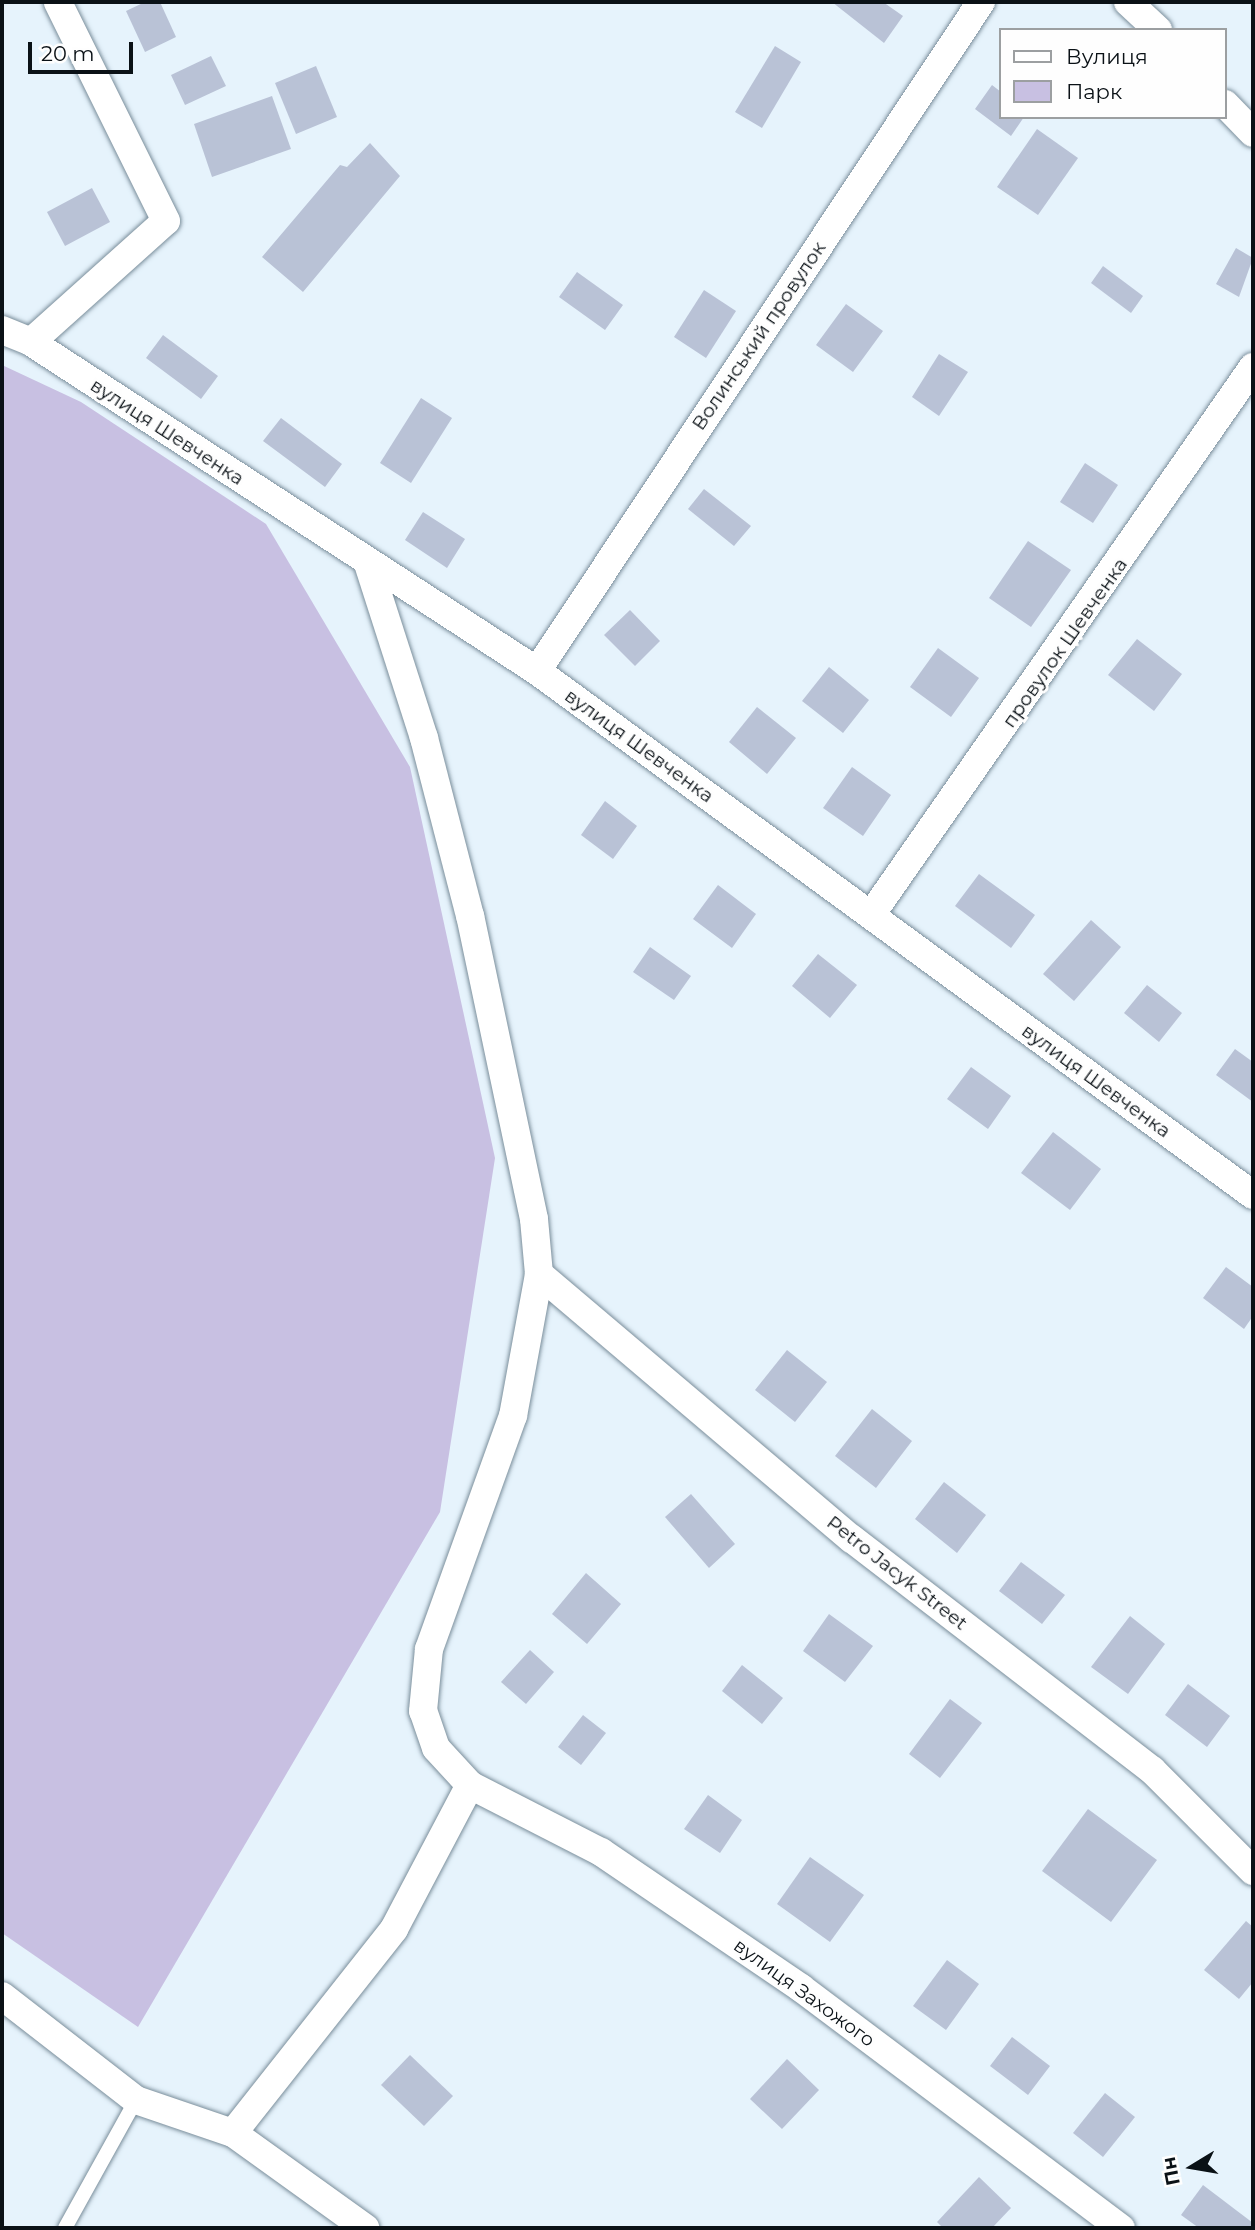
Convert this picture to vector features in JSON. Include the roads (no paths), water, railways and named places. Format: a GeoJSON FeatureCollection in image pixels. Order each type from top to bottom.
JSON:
{"type":"FeatureCollection","features":[{"type":"Feature","properties":{"kind":"street"},"geometry":{"type":"LineString","coordinates":[[31,342],[166,221],[58,2]]}},
{"type":"Feature","properties":{"kind":"street","name":"Волинський провулок"},"geometry":{"type":"LineString","coordinates":[[537,671],[981,2]]}},
{"type":"Feature","properties":{"kind":"street"},"geometry":{"type":"LineString","coordinates":[[1128,2],[1156,28]]}},
{"type":"Feature","properties":{"kind":"street"},"geometry":{"type":"LineString","coordinates":[[1227,106],[1253,134]]}},
{"type":"Feature","properties":{"kind":"street","name":"вулиця Шевченка"},"geometry":{"type":"LineString","coordinates":[[2,330],[31,342],[368,565],[537,671],[1253,1195]]}},
{"type":"Feature","properties":{"kind":"street","name":"провулок Шевченка"},"geometry":{"type":"LineString","coordinates":[[871,915],[1085,617],[1253,367]]}},
{"type":"Feature","properties":{"kind":"street"},"geometry":{"type":"LineString","coordinates":[[233,2133],[394,1929],[470,1785],[436,1748],[423,1711],[429,1649],[513,1416],[539,1275],[534,1219],[470,916],[424,738],[368,565]]}},
{"type":"Feature","properties":{"kind":"street","name":"Petro Jacyk Street"},"geometry":{"type":"LineString","coordinates":[[539,1275],[852,1539],[1152,1770],[1253,1871]]}},
{"type":"Feature","properties":{"kind":"street","name":"вулиця Захожого"},"geometry":{"type":"LineString","coordinates":[[470,1785],[601,1852],[801,1988],[1121,2228]]}},
{"type":"Feature","properties":{"kind":"street"},"geometry":{"type":"LineString","coordinates":[[2,1996],[136,2100],[233,2133],[365,2228]]}},
{"type":"Feature","properties":{"kind":"lane"},"geometry":{"type":"LineString","coordinates":[[65,2228],[136,2100]]}}]}
